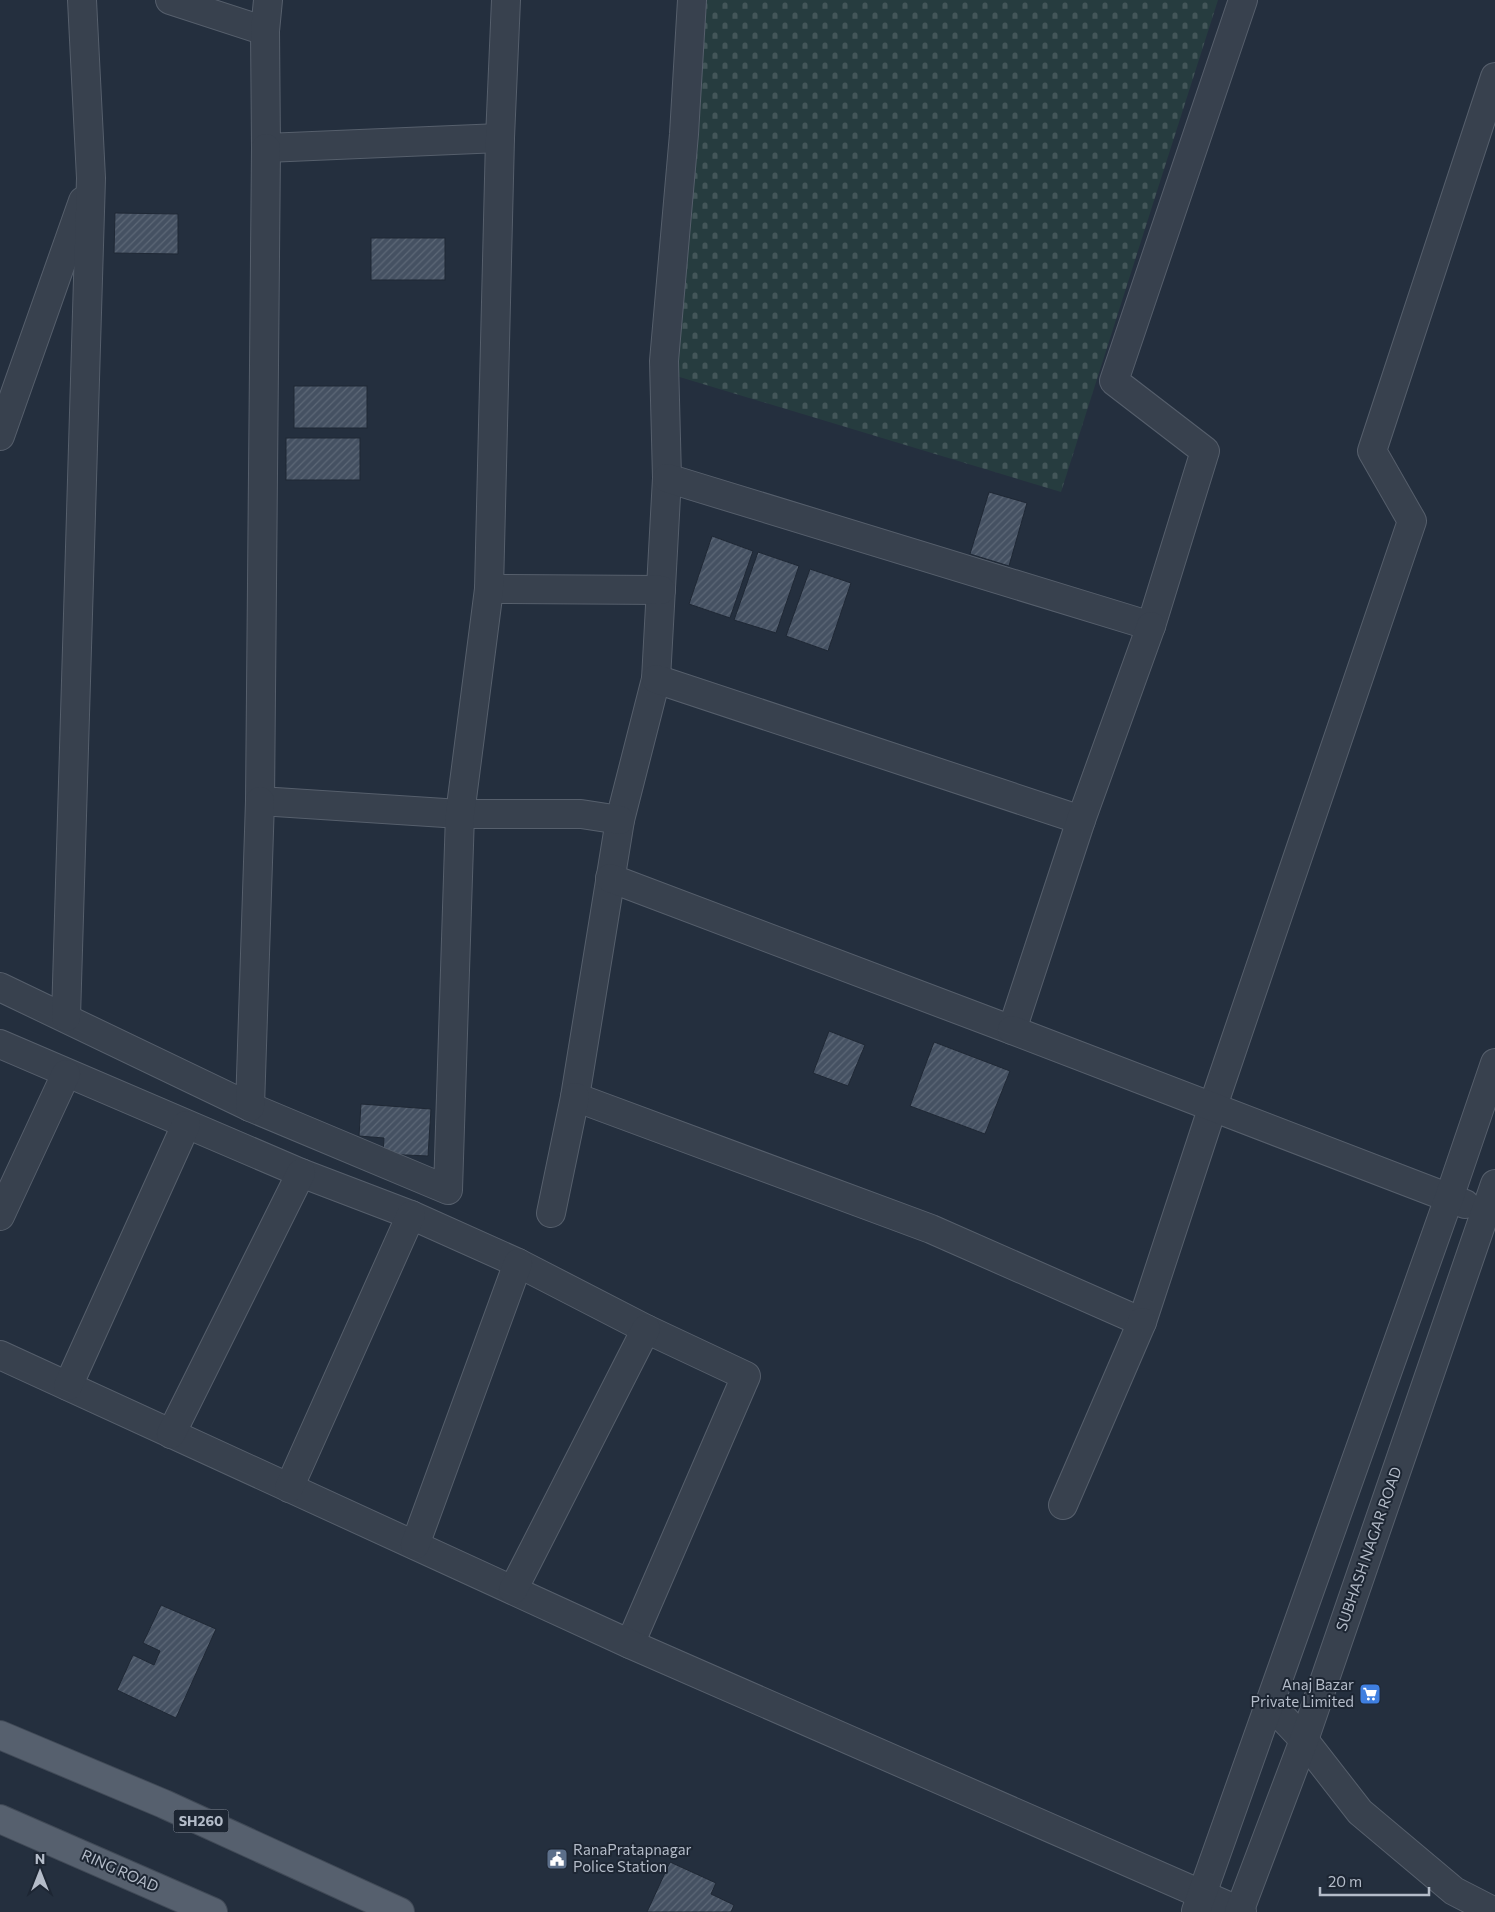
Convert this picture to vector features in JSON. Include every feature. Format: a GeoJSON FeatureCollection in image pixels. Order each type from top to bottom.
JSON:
{"type":"FeatureCollection","features":[{"type":"Feature","properties":{"kind":"main road","name":"SH260"},"geometry":{"type":"LineString","coordinates":[[0,1735],[164,1804],[400,1912]]}},
{"type":"Feature","properties":{"kind":"main road","name":"RING ROAD"},"geometry":{"type":"LineString","coordinates":[[0,1819],[213,1912]]}},
{"type":"Feature","properties":{"kind":"street"},"geometry":{"type":"LineString","coordinates":[[66,1018],[91,178],[82,0]]}},
{"type":"Feature","properties":{"kind":"street"},"geometry":{"type":"LineString","coordinates":[[170,0],[265,31]]}},
{"type":"Feature","properties":{"kind":"street"},"geometry":{"type":"LineString","coordinates":[[250,1107],[260,801],[266,148],[265,31],[268,0]]}},
{"type":"Feature","properties":{"kind":"street"},"geometry":{"type":"LineString","coordinates":[[0,987],[250,1107],[448,1190],[460,814],[489,589],[500,138],[506,0]]}},
{"type":"Feature","properties":{"kind":"street"},"geometry":{"type":"LineString","coordinates":[[550,1213],[575,1097],[620,820],[656,679],[666,478],[664,361],[684,134],[692,0]]}},
{"type":"Feature","properties":{"kind":"street"},"geometry":{"type":"LineString","coordinates":[[1012,1030],[1081,820],[1151,626],[1205,451],[1114,381],[1242,0]]}},
{"type":"Feature","properties":{"kind":"street"},"geometry":{"type":"LineString","coordinates":[[1063,1505],[1142,1322],[1213,1106],[1412,521],[1372,451],[1495,77]]}},
{"type":"Feature","properties":{"kind":"street"},"geometry":{"type":"LineString","coordinates":[[266,148],[500,138]]}},
{"type":"Feature","properties":{"kind":"street"},"geometry":{"type":"LineString","coordinates":[[0,436],[91,178]]}},
{"type":"Feature","properties":{"kind":"street"},"geometry":{"type":"LineString","coordinates":[[666,478],[1151,626]]}},
{"type":"Feature","properties":{"kind":"street"},"geometry":{"type":"LineString","coordinates":[[489,589],[661,590]]}},
{"type":"Feature","properties":{"kind":"street"},"geometry":{"type":"LineString","coordinates":[[656,679],[1081,820]]}},
{"type":"Feature","properties":{"kind":"street"},"geometry":{"type":"LineString","coordinates":[[260,801],[460,814],[581,814],[620,820]]}},
{"type":"Feature","properties":{"kind":"street"},"geometry":{"type":"LineString","coordinates":[[610,878],[1213,1106],[1485,1212]]}},
{"type":"Feature","properties":{"kind":"street"},"geometry":{"type":"LineString","coordinates":[[0,1044],[66,1074],[301,1173],[411,1215],[518,1263],[646,1329],[746,1376],[630,1644]]}},
{"type":"Feature","properties":{"kind":"street"},"geometry":{"type":"LineString","coordinates":[[1199,1903],[1495,1063]]}},
{"type":"Feature","properties":{"kind":"street"},"geometry":{"type":"LineString","coordinates":[[0,1216],[66,1074]]}},
{"type":"Feature","properties":{"kind":"street"},"geometry":{"type":"LineString","coordinates":[[575,1097],[931,1229],[1142,1322]]}},
{"type":"Feature","properties":{"kind":"street"},"geometry":{"type":"LineString","coordinates":[[68,1386],[186,1125]]}},
{"type":"Feature","properties":{"kind":"street"},"geometry":{"type":"LineString","coordinates":[[171,1434],[301,1173]]}},
{"type":"Feature","properties":{"kind":"street","name":"SUBHASH NAGAR ROAD"},"geometry":{"type":"LineString","coordinates":[[1240,1912],[1304,1740],[1495,1184]]}},
{"type":"Feature","properties":{"kind":"street"},"geometry":{"type":"LineString","coordinates":[[288,1488],[411,1215]]}},
{"type":"Feature","properties":{"kind":"street"},"geometry":{"type":"LineString","coordinates":[[415,1545],[518,1263]]}},
{"type":"Feature","properties":{"kind":"street"},"geometry":{"type":"LineString","coordinates":[[513,1590],[646,1329]]}},
{"type":"Feature","properties":{"kind":"street"},"geometry":{"type":"LineString","coordinates":[[0,1356],[1199,1903],[1240,1912]]}},
{"type":"Feature","properties":{"kind":"street"},"geometry":{"type":"LineString","coordinates":[[1270,1704],[1304,1740],[1360,1812],[1454,1891],[1495,1912]]}},
{"type":"Feature","properties":{"kind":"green space"},"geometry":{"type":"Polygon","coordinates":[[[689,0],[1218,0],[1061,492],[663,372],[689,0]]]}},
{"type":"Feature","properties":{"kind":"building"},"geometry":{"type":"Polygon","coordinates":[[[115,213],[178,214],[178,254],[114,253],[115,213]]]}},
{"type":"Feature","properties":{"kind":"building"},"geometry":{"type":"Polygon","coordinates":[[[371,238],[445,238],[445,280],[371,280],[371,238]]]}},
{"type":"Feature","properties":{"kind":"building"},"geometry":{"type":"Polygon","coordinates":[[[294,386],[367,386],[367,428],[294,428],[294,386]]]}},
{"type":"Feature","properties":{"kind":"building"},"geometry":{"type":"Polygon","coordinates":[[[286,438],[360,438],[360,480],[286,480],[286,438]]]}},
{"type":"Feature","properties":{"kind":"building"},"geometry":{"type":"Polygon","coordinates":[[[989,492],[1027,503],[1009,566],[970,554],[989,492]]]}},
{"type":"Feature","properties":{"kind":"building"},"geometry":{"type":"Polygon","coordinates":[[[712,536],[753,551],[730,618],[689,604],[712,536]]]}},
{"type":"Feature","properties":{"kind":"building"},"geometry":{"type":"Polygon","coordinates":[[[758,552],[799,566],[776,633],[734,620],[758,552]]]}},
{"type":"Feature","properties":{"kind":"building"},"geometry":{"type":"Polygon","coordinates":[[[810,569],[851,583],[828,651],[786,636],[810,569]]]}},
{"type":"Feature","properties":{"kind":"building"},"geometry":{"type":"Polygon","coordinates":[[[829,1031],[865,1045],[848,1086],[813,1073],[829,1031]]]}},
{"type":"Feature","properties":{"kind":"building"},"geometry":{"type":"Polygon","coordinates":[[[934,1042],[1010,1071],[985,1134],[910,1106],[934,1042]]]}},
{"type":"Feature","properties":{"kind":"building"},"geometry":{"type":"Polygon","coordinates":[[[361,1104],[431,1109],[428,1156],[383,1154],[384,1138],[359,1136],[361,1104]]]}},
{"type":"Feature","properties":{"kind":"building"},"geometry":{"type":"Polygon","coordinates":[[[161,1605],[216,1629],[176,1718],[117,1690],[133,1655],[154,1665],[160,1651],[143,1643],[161,1605]]]}},
{"type":"Feature","properties":{"kind":"building"},"geometry":{"type":"Polygon","coordinates":[[[670,1862],[716,1883],[711,1894],[734,1905],[731,1912],[647,1912],[670,1862]]]}},
{"type":"Feature","properties":{"kind":"place","name":"Anaj Bazar Private Limited"},"geometry":{"type":"Point","coordinates":[1370,1694]}},
{"type":"Feature","properties":{"kind":"place","name":"RanaPratapnagar Police Station"},"geometry":{"type":"Point","coordinates":[557,1859]}}]}
